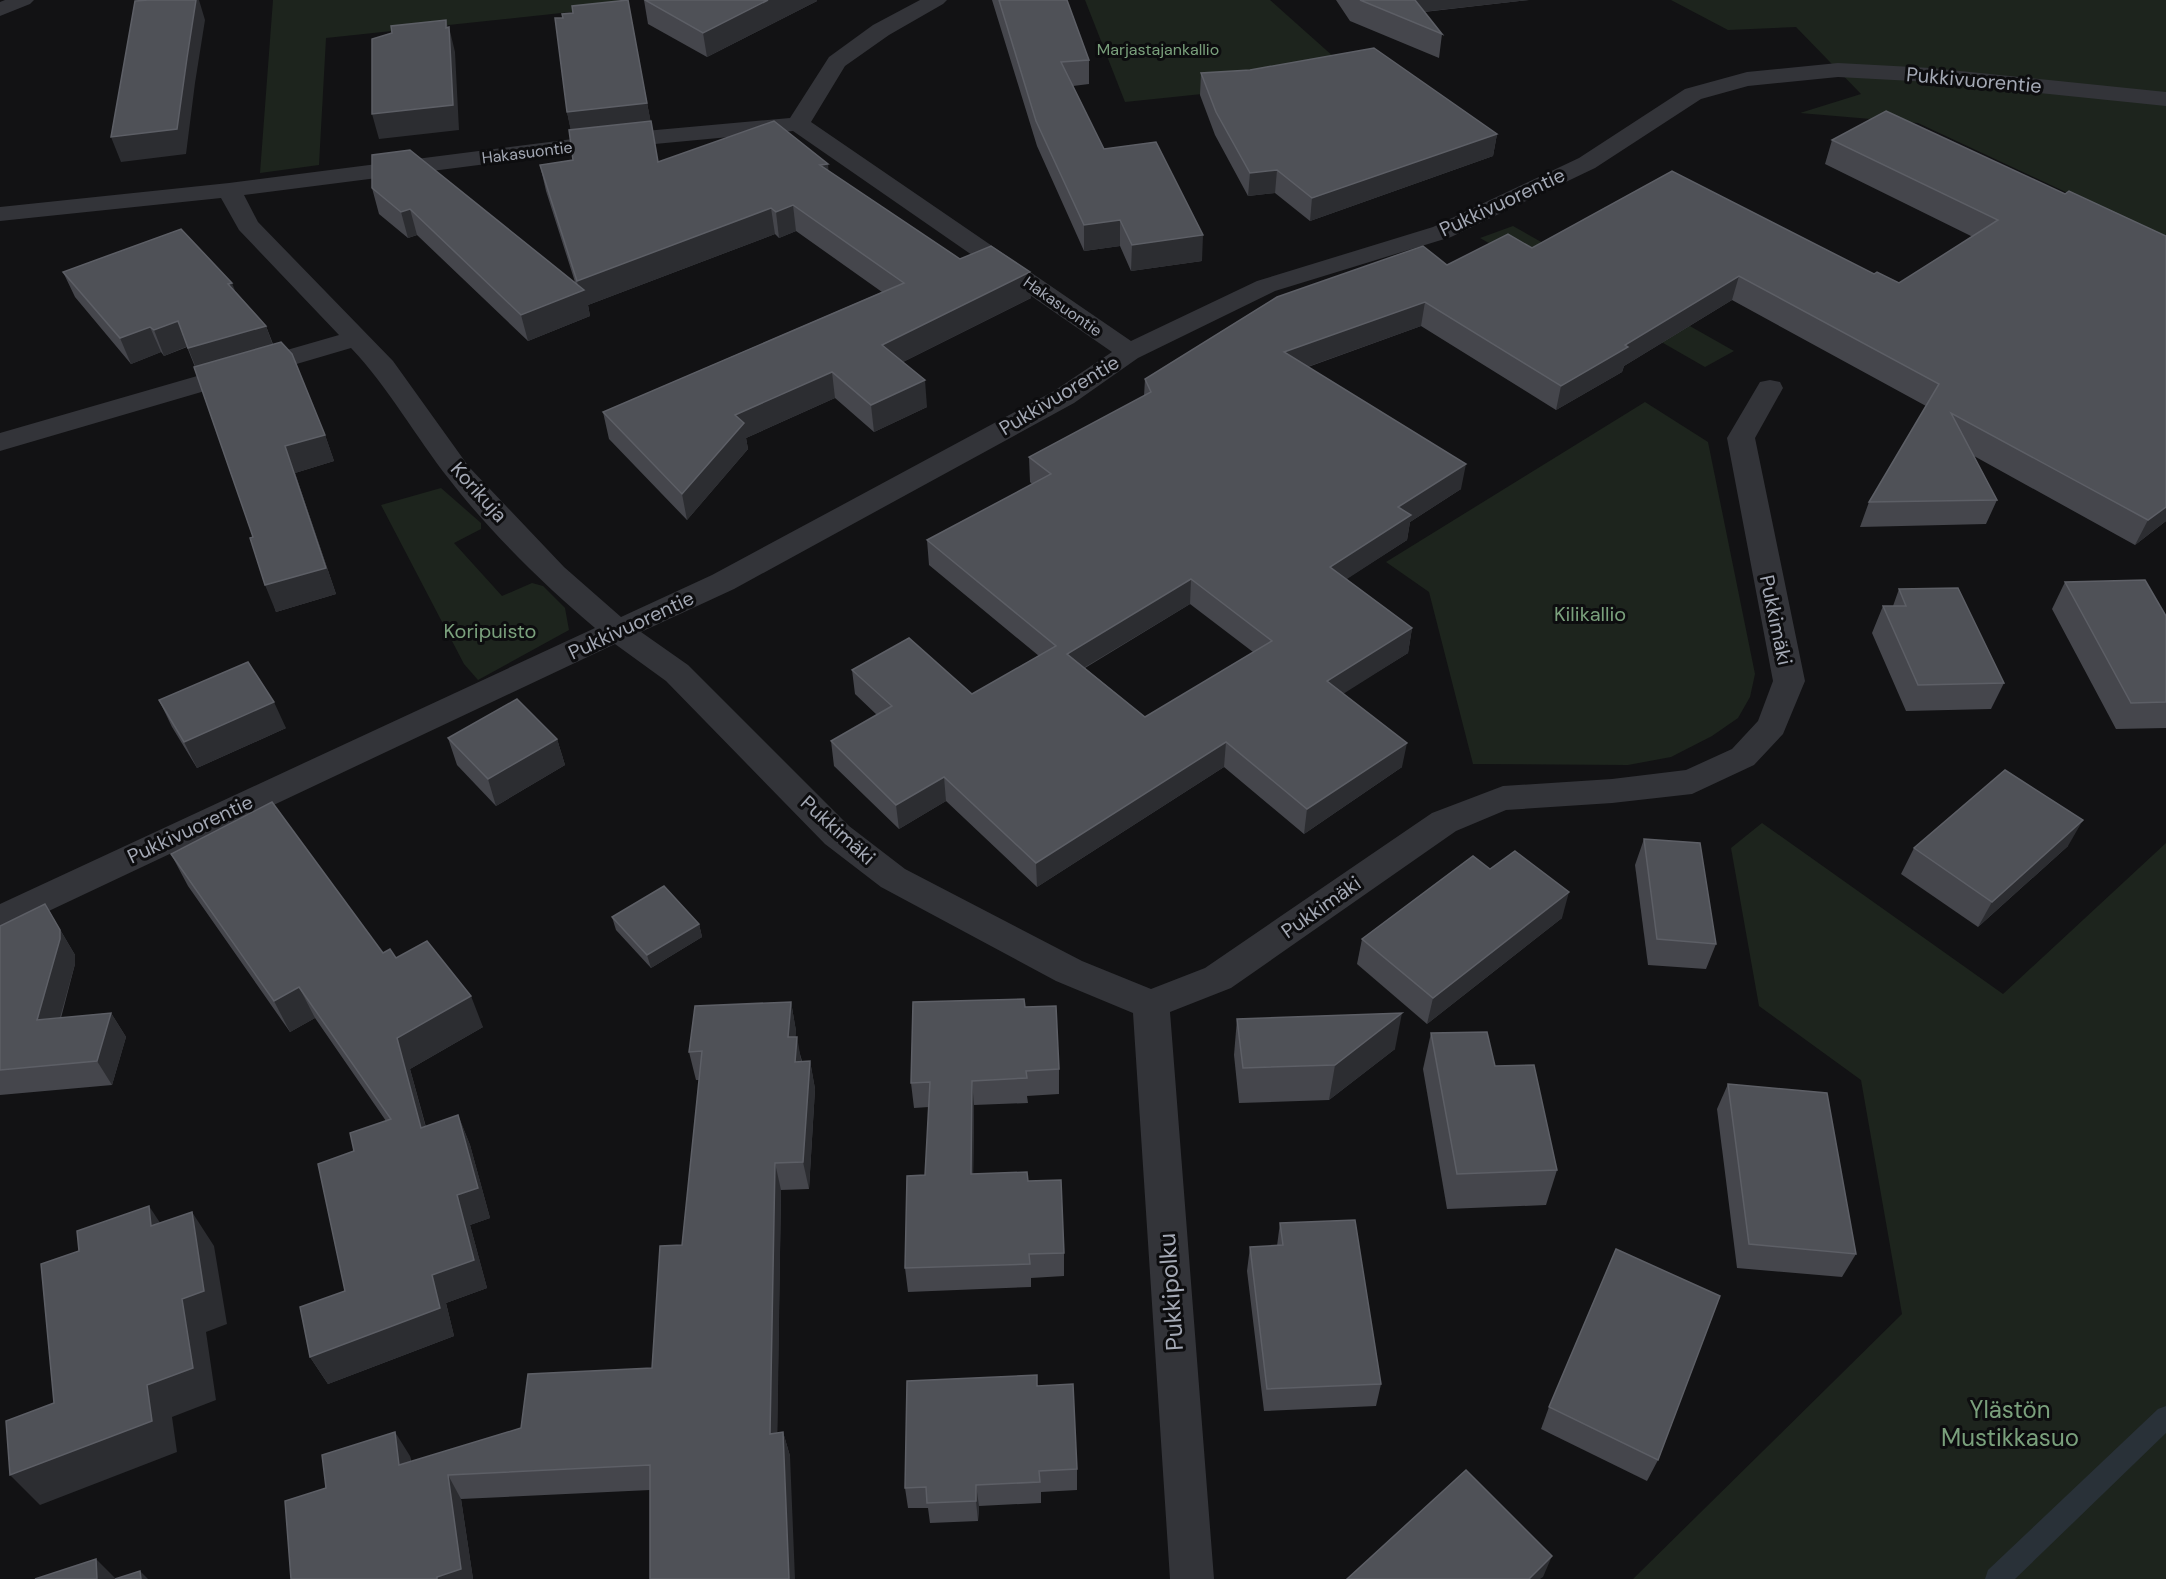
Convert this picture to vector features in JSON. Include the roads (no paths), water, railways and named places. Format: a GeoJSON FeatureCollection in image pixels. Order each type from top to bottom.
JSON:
{"type":"FeatureCollection","features":[{"type":"Feature","properties":{"kind":"street"},"geometry":{"type":"LineString","coordinates":[[0,10],[23,0]]}},
{"type":"Feature","properties":{"kind":"street"},"geometry":{"type":"LineString","coordinates":[[798,124],[837,62],[881,30],[936,0]]}},
{"type":"Feature","properties":{"kind":"street","name":"Pukkivuorentie"},"geometry":{"type":"LineString","coordinates":[[0,921],[307,774],[723,582],[1064,397],[1129,352],[1266,286],[1442,232],[1587,163],[1693,94],[1747,79],[1838,70],[1930,75],[2166,99]]}},
{"type":"Feature","properties":{"kind":"street","name":"Hakasuontie"},"geometry":{"type":"LineString","coordinates":[[0,214],[229,190],[612,141],[798,124],[1129,352]]}},
{"type":"Feature","properties":{"kind":"street","name":"Korikuja"},"geometry":{"type":"LineString","coordinates":[[229,190],[248,225],[384,367],[459,473],[554,574],[618,631]]}},
{"type":"Feature","properties":{"kind":"street"},"geometry":{"type":"LineString","coordinates":[[0,442],[356,338]]}},
{"type":"Feature","properties":{"kind":"street","name":"Pukkimäki"},"geometry":{"type":"LineString","coordinates":[[618,631],[677,673],[837,835],[893,878],[1069,971],[1151,1004],[1218,978],[1444,822],[1503,798],[1612,791],[1692,782],[1743,757],[1772,726],[1789,681],[1741,438],[1770,388]]}},
{"type":"Feature","properties":{"kind":"street","name":"Pukkipolku"},"geometry":{"type":"LineString","coordinates":[[1151,1004],[1192,1579]]}},
{"type":"Feature","properties":{"kind":"waterway"},"geometry":{"type":"LineString","coordinates":[[1997,1579],[2166,1417]]}},
{"type":"Feature","properties":{"kind":"park label","name":"Marjastajankallio"},"geometry":{"type":"Point","coordinates":[1158,49]}},
{"type":"Feature","properties":{"kind":"park label","name":"Kilikallio"},"geometry":{"type":"Point","coordinates":[1590,614]}},
{"type":"Feature","properties":{"kind":"park label","name":"Koripuisto"},"geometry":{"type":"Point","coordinates":[490,631]}},
{"type":"Feature","properties":{"kind":"park label","name":"Ylästön Mustikkasuo"},"geometry":{"type":"Point","coordinates":[2010,1424]}}]}
